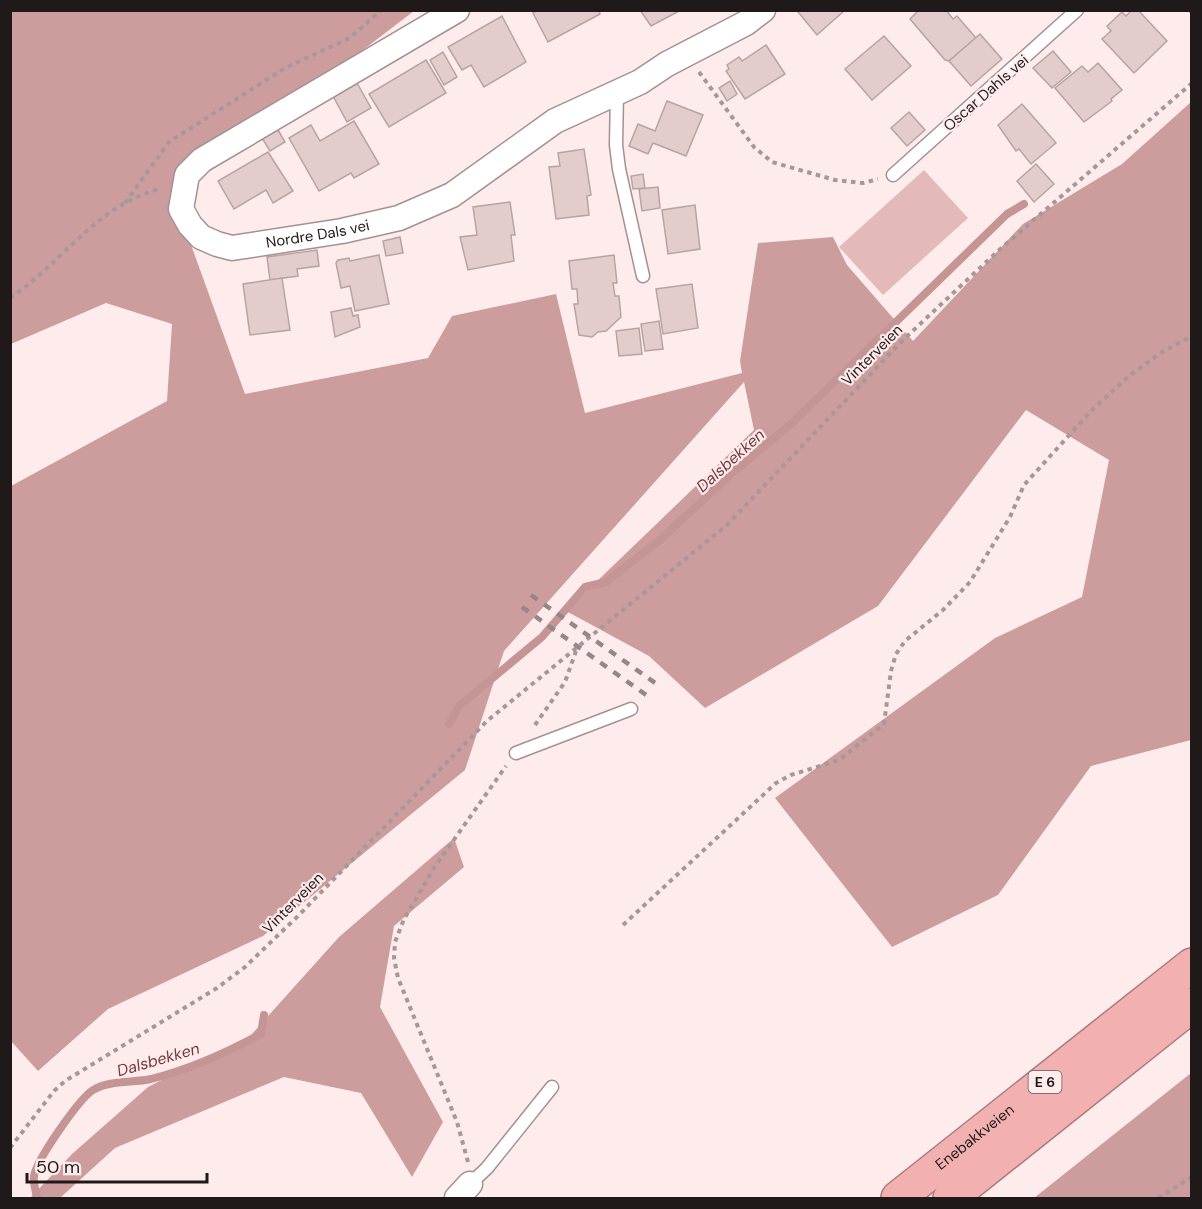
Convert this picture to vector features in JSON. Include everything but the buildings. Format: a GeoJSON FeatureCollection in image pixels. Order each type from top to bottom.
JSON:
{"type":"FeatureCollection","features":[{"type":"Feature","properties":{"kind":"highway","name":"Enebakkveien"},"geometry":{"type":"LineString","coordinates":[[898,1198],[1191,965]]}},
{"type":"Feature","properties":{"kind":"highway","name":"Enebakkveien"},"geometry":{"type":"LineString","coordinates":[[950,1198],[1191,1005]]}},
{"type":"Feature","properties":{"kind":"street"},"geometry":{"type":"LineString","coordinates":[[187,175],[202,160],[226,144],[457,10]]}},
{"type":"Feature","properties":{"kind":"street","name":"Nordre Dals vei"},"geometry":{"type":"LineString","coordinates":[[187,175],[181,209],[201,237],[232,248],[342,231],[399,218],[445,199],[555,121],[640,82],[746,23],[763,10]]}},
{"type":"Feature","properties":{"kind":"lane","name":"Oscar Dahls vei"},"geometry":{"type":"LineString","coordinates":[[893,175],[1077,10]]}},
{"type":"Feature","properties":{"kind":"lane"},"geometry":{"type":"LineString","coordinates":[[617,91],[618,157],[643,276]]}},
{"type":"Feature","properties":{"kind":"lane"},"geometry":{"type":"LineString","coordinates":[[516,753],[631,709]]}},
{"type":"Feature","properties":{"kind":"lane"},"geometry":{"type":"LineString","coordinates":[[464,1191],[494,1160],[552,1086]]}},
{"type":"Feature","properties":{"kind":"path"},"geometry":{"type":"LineString","coordinates":[[125,203],[169,142],[285,68],[350,38],[381,10]]}},
{"type":"Feature","properties":{"kind":"path"},"geometry":{"type":"LineString","coordinates":[[686,55],[754,147],[772,162],[852,183],[863,183],[893,175]]}},
{"type":"Feature","properties":{"kind":"path","name":"Vinterveien"},"geometry":{"type":"LineString","coordinates":[[10,1148],[54,1090],[118,1046],[217,988],[245,967],[298,916],[487,721],[727,525],[903,340],[998,251],[1100,166],[1191,83]]}},
{"type":"Feature","properties":{"kind":"path"},"geometry":{"type":"LineString","coordinates":[[10,298],[51,266],[106,213],[144,193],[178,182],[187,175]]}},
{"type":"Feature","properties":{"kind":"path"},"geometry":{"type":"LineString","coordinates":[[623,926],[776,783],[791,775],[839,760],[874,735],[884,724],[891,671],[896,654],[904,641],[943,610],[970,582],[1010,517],[1024,485],[1092,410],[1129,376],[1162,351],[1191,336]]}},
{"type":"Feature","properties":{"kind":"path"},"geometry":{"type":"LineString","coordinates":[[464,1191],[468,1161],[458,1122],[398,978],[394,958],[396,942],[418,892],[565,682],[576,650]]}},
{"type":"Feature","properties":{"kind":"path"},"geometry":{"type":"LineString","coordinates":[[1158,1198],[1191,1177]]}},
{"type":"Feature","properties":{"kind":"shaded area"},"geometry":{"type":"Polygon","coordinates":[[[11,11],[414,11],[173,195],[245,394],[428,358],[452,316],[556,294],[585,413],[742,373],[740,361],[758,243],[833,237],[847,265],[913,341],[1023,224],[1122,164],[1191,102],[1191,740],[1091,766],[998,895],[892,947],[775,798],[995,638],[1082,597],[1109,460],[1026,410],[878,606],[705,708],[649,656],[566,611],[754,430],[744,382],[504,651],[465,770],[263,936],[108,1009],[38,1071],[10,1040],[11,486],[167,401],[172,324],[106,303],[11,344],[11,11]]]}},
{"type":"Feature","properties":{"kind":"shaded area"},"geometry":{"type":"Polygon","coordinates":[[[924,170],[968,218],[883,295],[839,247],[924,170]]]}},
{"type":"Feature","properties":{"kind":"shaded area"},"geometry":{"type":"Polygon","coordinates":[[[454,838],[464,867],[394,926],[380,1007],[443,1122],[412,1177],[361,1093],[284,1077],[115,1148],[60,1198],[30,1198],[72,1154],[148,1087],[251,1035],[339,937],[454,838]]]}},
{"type":"Feature","properties":{"kind":"shaded area"},"geometry":{"type":"Polygon","coordinates":[[[1191,1073],[1191,1198],[1034,1198],[1191,1073]]]}},
{"type":"Feature","properties":{"kind":"waterway","name":"Dalsbekken"},"geometry":{"type":"LineString","coordinates":[[449,724],[459,706],[542,637],[585,587],[606,582],[661,539],[730,475],[792,423],[1007,214],[1024,204]]}},
{"type":"Feature","properties":{"kind":"waterway","name":"Dalsbekken"},"geometry":{"type":"LineString","coordinates":[[37,1198],[34,1184],[37,1168],[69,1117],[93,1090],[121,1082],[151,1079],[221,1054],[261,1034],[264,1015]]}},
{"type":"Feature","properties":{"kind":"railway"},"geometry":{"type":"LineString","coordinates":[[531,595],[658,685]]}},
{"type":"Feature","properties":{"kind":"railway"},"geometry":{"type":"LineString","coordinates":[[522,607],[649,697]]}}]}
